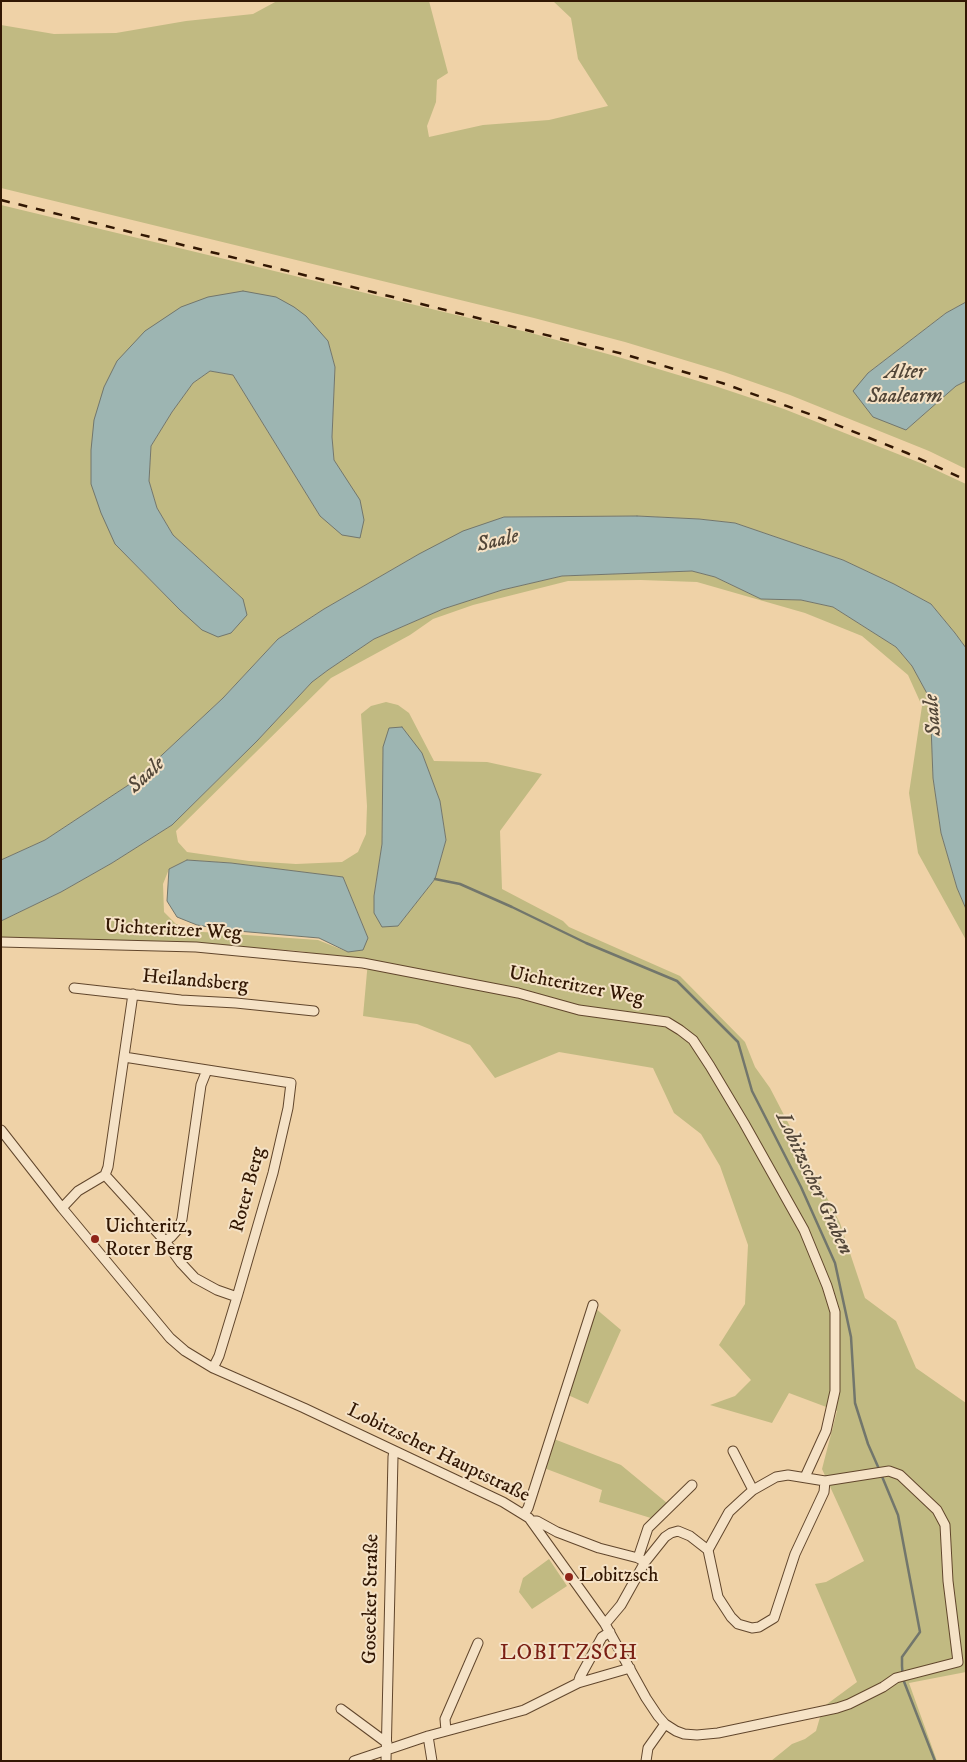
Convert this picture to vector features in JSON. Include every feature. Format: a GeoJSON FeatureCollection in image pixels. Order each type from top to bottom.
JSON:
{"type":"FeatureCollection","features":[{"type":"Feature","properties":{"kind":"street","name":"Uichteritzer Weg"},"geometry":{"type":"LineString","coordinates":[[1,942],[196,947],[363,962],[518,993],[579,1010],[667,1022],[680,1030],[693,1040],[715,1074],[804,1230],[827,1286],[835,1312],[835,1391],[826,1431],[805,1477]]}},
{"type":"Feature","properties":{"kind":"street","name":"Heilandsberg"},"geometry":{"type":"LineString","coordinates":[[74,988],[314,1011]]}},
{"type":"Feature","properties":{"kind":"street"},"geometry":{"type":"LineString","coordinates":[[62,1208],[78,1192],[105,1175],[108,1167],[133,994]]}},
{"type":"Feature","properties":{"kind":"street","name":"Roter Berg"},"geometry":{"type":"LineString","coordinates":[[124,1057],[291,1083],[288,1108],[273,1173],[237,1296]]}},
{"type":"Feature","properties":{"kind":"street"},"geometry":{"type":"LineString","coordinates":[[165,1241],[178,1228],[182,1219],[201,1085],[208,1070]]}},
{"type":"Feature","properties":{"kind":"street","name":"Lobitzscher Hauptstraße"},"geometry":{"type":"LineString","coordinates":[[1,1130],[62,1208],[170,1338],[185,1351],[213,1368],[304,1408],[503,1502],[532,1521],[608,1628],[646,1698],[665,1724]]}},
{"type":"Feature","properties":{"kind":"street"},"geometry":{"type":"LineString","coordinates":[[105,1175],[165,1241],[195,1278],[217,1290],[237,1296],[219,1356],[213,1368]]}},
{"type":"Feature","properties":{"kind":"street"},"geometry":{"type":"LineString","coordinates":[[521,1512],[528,1508],[593,1305]]}},
{"type":"Feature","properties":{"kind":"street"},"geometry":{"type":"LineString","coordinates":[[733,1450],[753,1490]]}},
{"type":"Feature","properties":{"kind":"street","name":"Gosecker Straße"},"geometry":{"type":"LineString","coordinates":[[386,1761],[392,1458],[394,1451]]}},
{"type":"Feature","properties":{"kind":"street"},"geometry":{"type":"LineString","coordinates":[[646,1761],[648,1748],[665,1724],[684,1734],[718,1733],[849,1704],[883,1687],[896,1678],[958,1662],[948,1581],[945,1525],[937,1510],[894,1472],[825,1481],[788,1475],[776,1477],[753,1490],[729,1512],[708,1550]]}},
{"type":"Feature","properties":{"kind":"street"},"geometry":{"type":"LineString","coordinates":[[641,1560],[671,1533],[678,1531],[690,1536],[708,1550],[718,1597],[731,1617],[738,1624],[760,1627],[774,1618],[795,1554],[824,1492],[825,1481]]}},
{"type":"Feature","properties":{"kind":"street"},"geometry":{"type":"LineString","coordinates":[[578,1683],[621,1605],[641,1560],[648,1528],[692,1485]]}},
{"type":"Feature","properties":{"kind":"street"},"geometry":{"type":"LineString","coordinates":[[532,1521],[537,1521],[557,1532],[599,1548],[641,1560]]}},
{"type":"Feature","properties":{"kind":"street"},"geometry":{"type":"LineString","coordinates":[[446,1732],[445,1718],[478,1643]]}},
{"type":"Feature","properties":{"kind":"street"},"geometry":{"type":"LineString","coordinates":[[354,1761],[387,1746],[524,1710],[578,1683],[630,1668]]}},
{"type":"Feature","properties":{"kind":"street"},"geometry":{"type":"LineString","coordinates":[[341,1709],[387,1746]]}},
{"type":"Feature","properties":{"kind":"street"},"geometry":{"type":"LineString","coordinates":[[428,1736],[432,1761]]}},
{"type":"Feature","properties":{"kind":"shaded area"},"geometry":{"type":"Polygon","coordinates":[[[277,1],[429,1],[448,73],[437,80],[436,102],[427,126],[429,137],[483,125],[549,120],[608,106],[578,59],[571,18],[553,1],[966,1],[966,302],[946,313],[868,373],[906,430],[956,386],[966,381],[966,469],[929,451],[790,395],[724,372],[625,342],[1,188],[1,25],[54,34],[116,33],[186,21],[253,14],[277,1]]]}},
{"type":"Feature","properties":{"kind":"shaded area"},"geometry":{"type":"Polygon","coordinates":[[[1,205],[531,333],[615,356],[784,409],[923,464],[966,484],[966,648],[931,604],[843,560],[735,523],[637,516],[504,517],[419,554],[324,609],[278,639],[223,698],[133,782],[45,840],[1,860],[1,205]],[[181,307],[115,544],[180,610],[243,599],[173,535],[157,508],[149,481],[151,446],[193,383],[210,371],[233,375],[320,516],[343,475],[334,460],[332,437],[335,367],[328,341],[181,307]]]}},
{"type":"Feature","properties":{"kind":"shaded area"},"geometry":{"type":"Polygon","coordinates":[[[692,571],[715,577],[761,599],[801,600],[833,607],[896,647],[912,666],[930,699],[933,778],[941,833],[957,888],[966,909],[966,940],[918,853],[909,793],[922,706],[908,675],[862,636],[805,613],[697,582],[641,580],[568,581],[473,605],[433,619],[410,635],[331,678],[176,831],[178,842],[187,852],[249,861],[296,864],[342,862],[358,852],[366,834],[367,806],[361,714],[371,706],[386,702],[398,705],[409,713],[434,761],[487,762],[542,774],[500,831],[502,889],[563,921],[569,927],[680,976],[745,1042],[755,1067],[770,1088],[840,1223],[865,1298],[896,1321],[916,1368],[966,1403],[966,1672],[909,1683],[937,1761],[771,1761],[792,1744],[805,1739],[816,1731],[823,1707],[857,1682],[815,1584],[826,1582],[864,1561],[822,1469],[837,1411],[789,1393],[772,1423],[710,1405],[735,1396],[751,1380],[719,1345],[745,1304],[748,1245],[720,1166],[701,1134],[674,1113],[653,1068],[559,1052],[495,1078],[470,1045],[417,1024],[363,1016],[368,961],[299,951],[197,943],[1,940],[1,921],[61,892],[112,863],[172,825],[257,741],[312,682],[374,639],[443,609],[502,590],[562,576],[692,571]],[[383,747],[382,844],[374,896],[398,926],[435,879],[446,840],[440,801],[422,753],[383,747]],[[187,860],[169,869],[163,884],[164,912],[176,924],[203,932],[318,940],[348,952],[368,938],[343,877],[231,863],[187,860]]]}},
{"type":"Feature","properties":{"kind":"shaded area"},"geometry":{"type":"Polygon","coordinates":[[[595,1308],[621,1330],[588,1404],[568,1395],[595,1308]]]}},
{"type":"Feature","properties":{"kind":"shaded area"},"geometry":{"type":"Polygon","coordinates":[[[554,1439],[621,1465],[667,1503],[654,1519],[599,1502],[602,1490],[544,1468],[554,1439]]]}},
{"type":"Feature","properties":{"kind":"shaded area"},"geometry":{"type":"Polygon","coordinates":[[[549,1559],[567,1586],[532,1609],[519,1592],[523,1578],[549,1559]]]}},
{"type":"Feature","properties":{"kind":"water"},"geometry":{"type":"Polygon","coordinates":[[[243,291],[276,297],[294,307],[306,316],[328,341],[335,367],[332,437],[334,460],[360,500],[364,520],[360,538],[342,535],[320,516],[233,375],[210,371],[193,383],[151,446],[149,481],[157,508],[173,535],[243,599],[247,615],[231,633],[218,637],[202,630],[115,544],[91,484],[91,450],[94,420],[104,387],[117,361],[145,331],[181,307],[208,297],[243,291]]]}},
{"type":"Feature","properties":{"kind":"water","name":"Alter Saalearm"},"geometry":{"type":"Polygon","coordinates":[[[966,302],[966,381],[956,386],[906,430],[873,417],[853,391],[868,373],[946,313],[966,302]]]}},
{"type":"Feature","properties":{"kind":"water","name":"Saale"},"geometry":{"type":"Polygon","coordinates":[[[637,516],[735,523],[843,560],[931,604],[966,648],[966,909],[957,888],[941,833],[933,778],[930,699],[912,666],[896,647],[833,607],[801,600],[761,599],[715,577],[692,571],[562,576],[502,590],[443,609],[374,639],[312,682],[257,741],[172,825],[112,863],[61,892],[1,921],[1,860],[45,840],[133,782],[223,698],[278,639],[324,609],[463,531],[504,517],[637,516]]]}},
{"type":"Feature","properties":{"kind":"water"},"geometry":{"type":"Polygon","coordinates":[[[402,727],[422,753],[440,801],[446,840],[435,879],[398,926],[382,927],[374,913],[374,896],[382,844],[383,747],[389,728],[402,727]]]}},
{"type":"Feature","properties":{"kind":"water"},"geometry":{"type":"Polygon","coordinates":[[[187,860],[231,863],[343,877],[368,938],[363,950],[348,952],[319,938],[226,930],[197,925],[177,917],[167,901],[169,869],[187,860]]]}},
{"type":"Feature","properties":{"kind":"waterway","name":"Lobitzscher Graben"},"geometry":{"type":"LineString","coordinates":[[435,879],[460,884],[586,943],[677,981],[738,1042],[752,1091],[801,1187],[835,1263],[851,1337],[855,1403],[868,1444],[879,1469]]}},
{"type":"Feature","properties":{"kind":"waterway","name":"Lobitzscher Graben"},"geometry":{"type":"LineString","coordinates":[[881,1474],[898,1515],[920,1632],[902,1657],[903,1679],[935,1761]]}},
{"type":"Feature","properties":{"kind":"railway"},"geometry":{"type":"LineString","coordinates":[[1,200],[623,354],[722,383],[812,415],[907,453],[966,480]]}},
{"type":"Feature","properties":{"kind":"place","name":"Uichteritz, Roter Berg"},"geometry":{"type":"Point","coordinates":[95,1239]}},
{"type":"Feature","properties":{"kind":"place","name":"Lobitzsch"},"geometry":{"type":"Point","coordinates":[569,1577]}},
{"type":"Feature","properties":{"kind":"district","name":"LOBITZSCH"},"geometry":{"type":"Point","coordinates":[569,1654]}}]}
